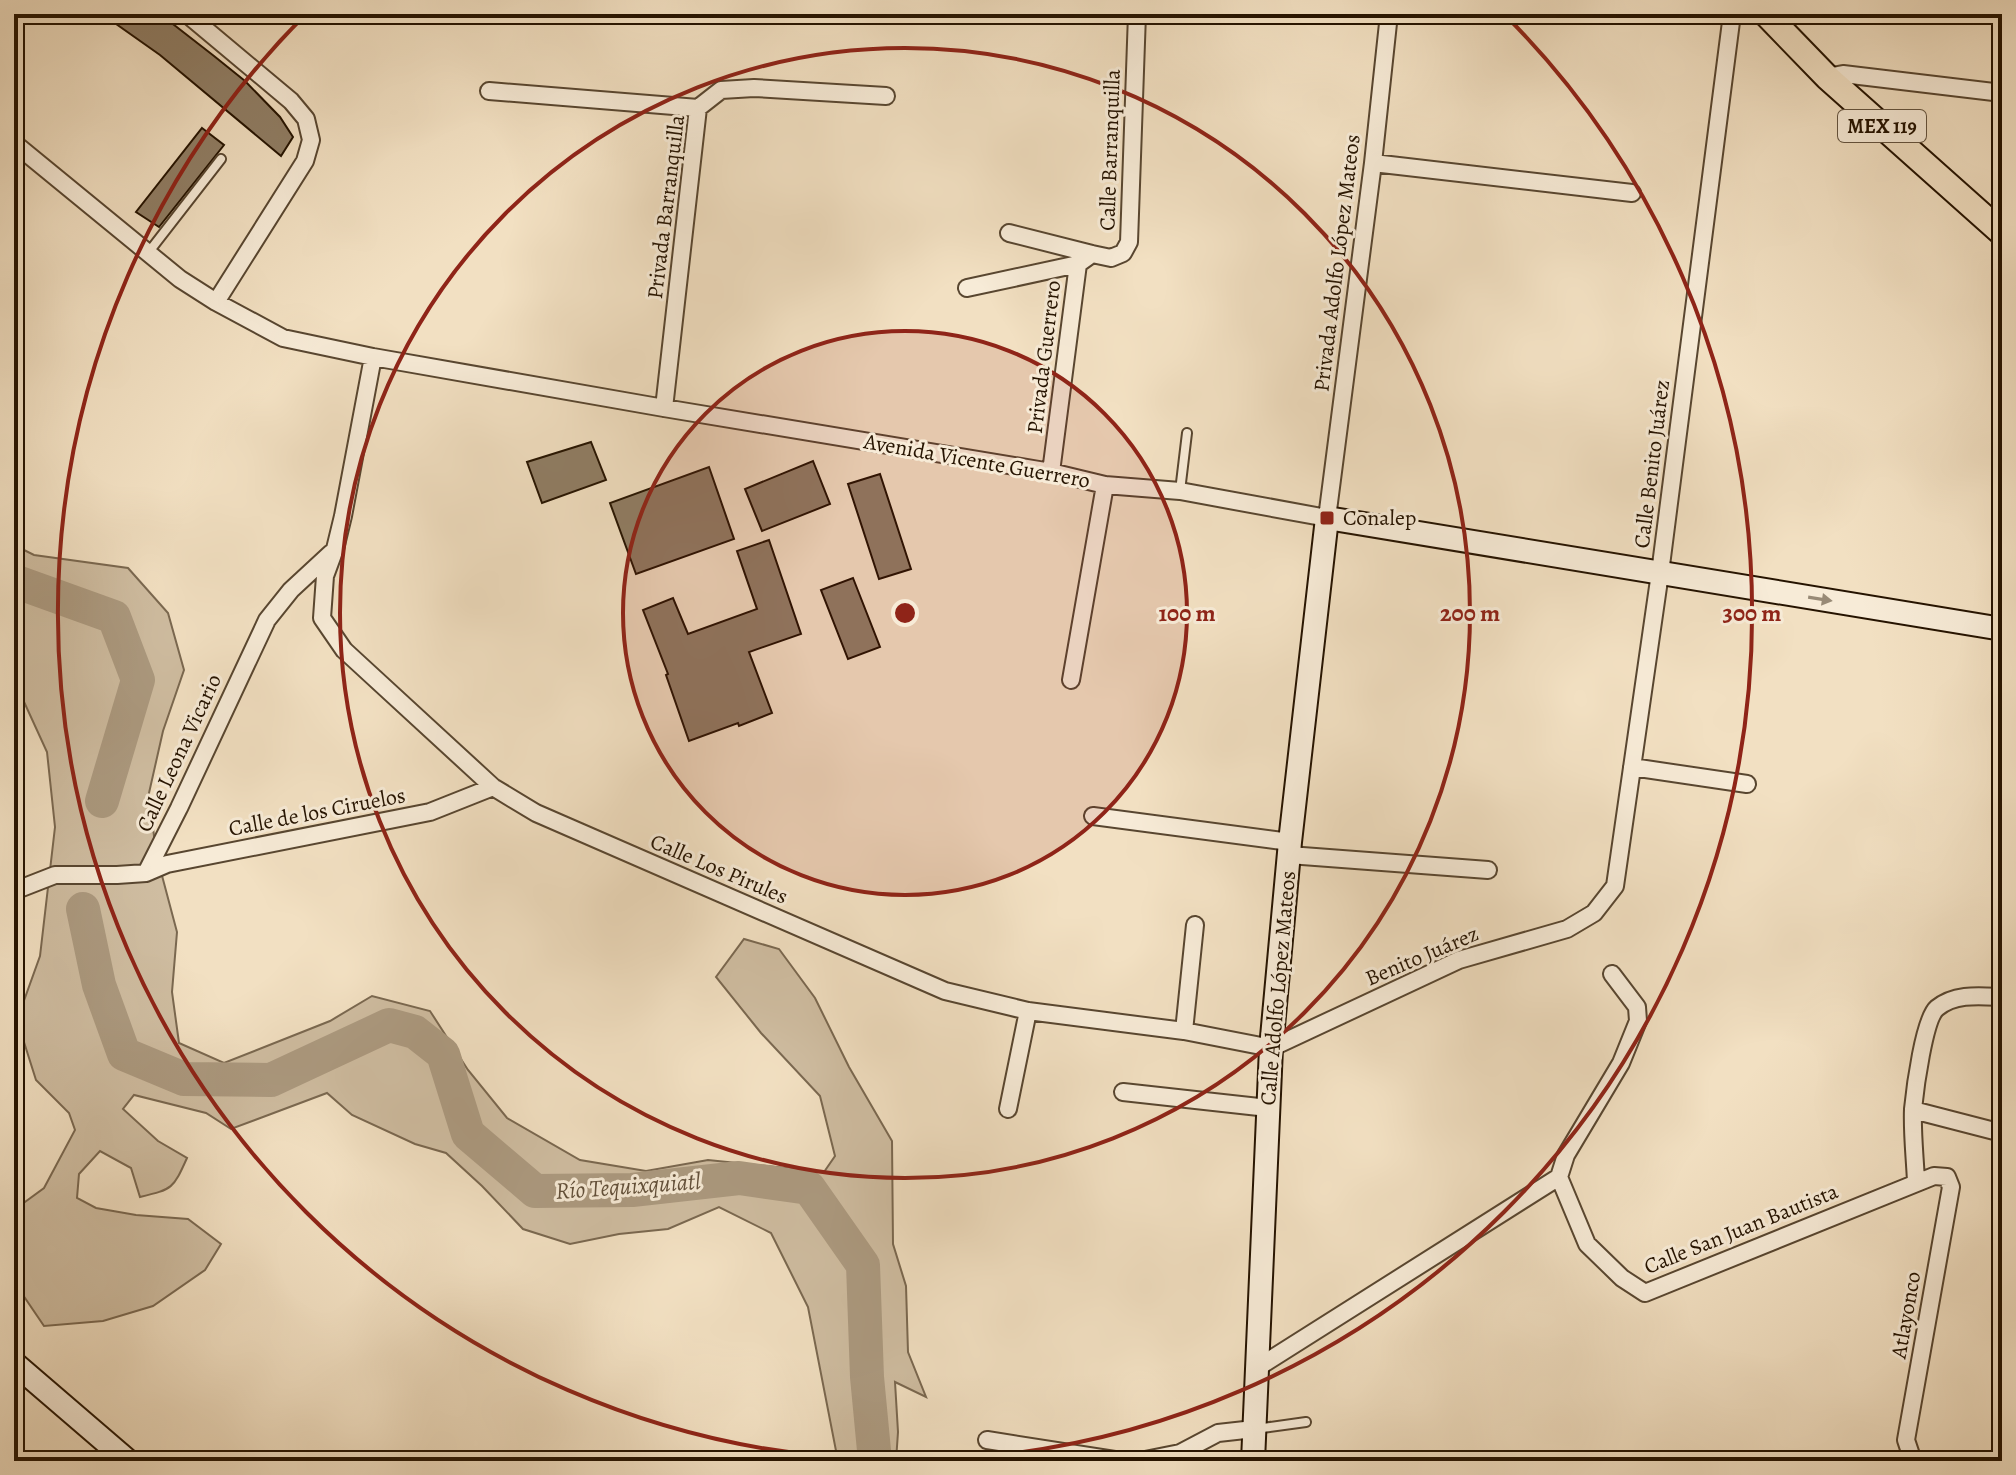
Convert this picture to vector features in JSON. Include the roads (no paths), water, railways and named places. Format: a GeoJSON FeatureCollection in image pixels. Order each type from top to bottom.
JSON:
{"type":"FeatureCollection","features":[{"type":"Feature","properties":{"kind":"main road","name":"MEX 119"},"geometry":{"type":"LineString","coordinates":[[1766,14],[1827,77],[2002,233]]}},
{"type":"Feature","properties":{"kind":"main road","name":"Avenida Vicente Guerrero"},"geometry":{"type":"LineString","coordinates":[[1327,518],[2002,629]]}},
{"type":"Feature","properties":{"kind":"main road","name":"Calle Adolfo López Mateos"},"geometry":{"type":"LineString","coordinates":[[1253,1461],[1271,1048],[1289,848],[1327,518]]}},
{"type":"Feature","properties":{"kind":"main road"},"geometry":{"type":"LineString","coordinates":[[14,1363],[128,1461]]}},
{"type":"Feature","properties":{"kind":"street"},"geometry":{"type":"LineString","coordinates":[[187,14],[291,101],[306,119],[311,140],[305,161],[216,302]]}},
{"type":"Feature","properties":{"kind":"street","name":"Calle Barranquilla"},"geometry":{"type":"LineString","coordinates":[[1085,259],[1111,258],[1123,253],[1129,242],[1137,14]]}},
{"type":"Feature","properties":{"kind":"street","name":"Privada Adolfo López Mateos"},"geometry":{"type":"LineString","coordinates":[[1327,518],[1389,14]]}},
{"type":"Feature","properties":{"kind":"street","name":"Calle Benito Juárez"},"geometry":{"type":"LineString","coordinates":[[1594,913],[1615,886],[1660,573],[1732,14]]}},
{"type":"Feature","properties":{"kind":"street"},"geometry":{"type":"LineString","coordinates":[[1827,77],[1843,74],[2002,93]]}},
{"type":"Feature","properties":{"kind":"street","name":"Privada Barranquilla"},"geometry":{"type":"LineString","coordinates":[[664,408],[698,108],[721,90],[754,88],[886,96]]}},
{"type":"Feature","properties":{"kind":"street"},"geometry":{"type":"LineString","coordinates":[[489,91],[698,108]]}},
{"type":"Feature","properties":{"kind":"street","name":"Avenida Vicente Guerrero"},"geometry":{"type":"LineString","coordinates":[[14,143],[180,279],[283,338],[373,357],[664,408],[1051,472],[1105,485],[1180,491],[1327,518]]}},
{"type":"Feature","properties":{"kind":"street"},"geometry":{"type":"LineString","coordinates":[[1373,163],[1632,193]]}},
{"type":"Feature","properties":{"kind":"street"},"geometry":{"type":"LineString","coordinates":[[1009,233],[1085,259]]}},
{"type":"Feature","properties":{"kind":"street"},"geometry":{"type":"LineString","coordinates":[[967,288],[1085,259]]}},
{"type":"Feature","properties":{"kind":"street","name":"Privada Guerrero"},"geometry":{"type":"LineString","coordinates":[[1051,472],[1085,259]]}},
{"type":"Feature","properties":{"kind":"street","name":"Calle Los Pirules"},"geometry":{"type":"LineString","coordinates":[[373,357],[343,516],[325,576],[322,618],[344,650],[493,787],[536,813],[945,991],[1028,1011],[1184,1031],[1271,1048]]}},
{"type":"Feature","properties":{"kind":"street"},"geometry":{"type":"LineString","coordinates":[[1071,680],[1105,485]]}},
{"type":"Feature","properties":{"kind":"street","name":"Calle Leona Vicario"},"geometry":{"type":"LineString","coordinates":[[146,873],[267,620],[291,590],[335,549]]}},
{"type":"Feature","properties":{"kind":"street"},"geometry":{"type":"LineString","coordinates":[[1632,767],[1747,784]]}},
{"type":"Feature","properties":{"kind":"street","name":"Calle de los Ciruelos"},"geometry":{"type":"LineString","coordinates":[[146,873],[167,864],[430,812],[493,787]]}},
{"type":"Feature","properties":{"kind":"street"},"geometry":{"type":"LineString","coordinates":[[1093,816],[1289,848],[1488,870]]}},
{"type":"Feature","properties":{"kind":"street"},"geometry":{"type":"LineString","coordinates":[[14,891],[55,875],[146,873]]}},
{"type":"Feature","properties":{"kind":"street","name":"Benito Juárez"},"geometry":{"type":"LineString","coordinates":[[1271,1048],[1459,960],[1567,929],[1594,913]]}},
{"type":"Feature","properties":{"kind":"street"},"geometry":{"type":"LineString","coordinates":[[1184,1031],[1195,925]]}},
{"type":"Feature","properties":{"kind":"street"},"geometry":{"type":"LineString","coordinates":[[1257,1368],[1559,1177],[1566,1155],[1621,1063],[1638,1021],[1637,1007],[1612,974]]}},
{"type":"Feature","properties":{"kind":"street"},"geometry":{"type":"LineString","coordinates":[[1916,1182],[1913,1110],[1926,1029],[1934,1010],[1948,1000],[1969,996],[2002,997]]}},
{"type":"Feature","properties":{"kind":"street"},"geometry":{"type":"LineString","coordinates":[[1008,1109],[1028,1011]]}},
{"type":"Feature","properties":{"kind":"street"},"geometry":{"type":"LineString","coordinates":[[1123,1092],[1268,1108]]}},
{"type":"Feature","properties":{"kind":"street"},"geometry":{"type":"LineString","coordinates":[[1913,1110],[2002,1133]]}},
{"type":"Feature","properties":{"kind":"street","name":"Calle San Juan Bautista"},"geometry":{"type":"LineString","coordinates":[[1559,1177],[1587,1244],[1622,1278],[1645,1293],[1916,1182],[1934,1176],[1947,1177]]}},
{"type":"Feature","properties":{"kind":"street","name":"Atlayonco"},"geometry":{"type":"LineString","coordinates":[[1913,1461],[1906,1440],[1951,1187],[1947,1177]]}},
{"type":"Feature","properties":{"kind":"street"},"geometry":{"type":"LineString","coordinates":[[1140,1461],[1180,1453],[1218,1433],[1254,1429]]}},
{"type":"Feature","properties":{"kind":"street"},"geometry":{"type":"LineString","coordinates":[[987,1440],[1121,1461]]}},
{"type":"Feature","properties":{"kind":"lane"},"geometry":{"type":"LineString","coordinates":[[148,253],[221,159]]}},
{"type":"Feature","properties":{"kind":"lane"},"geometry":{"type":"LineString","coordinates":[[1180,491],[1187,433]]}},
{"type":"Feature","properties":{"kind":"lane"},"geometry":{"type":"LineString","coordinates":[[1254,1429],[1306,1422]]}},
{"type":"Feature","properties":{"kind":"waterway","name":"Río Tequixquiatl"},"geometry":{"type":"LineString","coordinates":[[14,581],[114,617],[138,680],[102,801]]}},
{"type":"Feature","properties":{"kind":"waterway","name":"Río Tequixquiatl"},"geometry":{"type":"LineString","coordinates":[[83,909],[99,985],[124,1054],[184,1079],[271,1080],[389,1025],[415,1032],[443,1054],[468,1134],[535,1191],[632,1190],[739,1178],[809,1188],[863,1265],[867,1377],[875,1461]]}},
{"type":"Feature","properties":{"kind":"place","name":"Conalep"},"geometry":{"type":"Point","coordinates":[1327,518]}}]}
